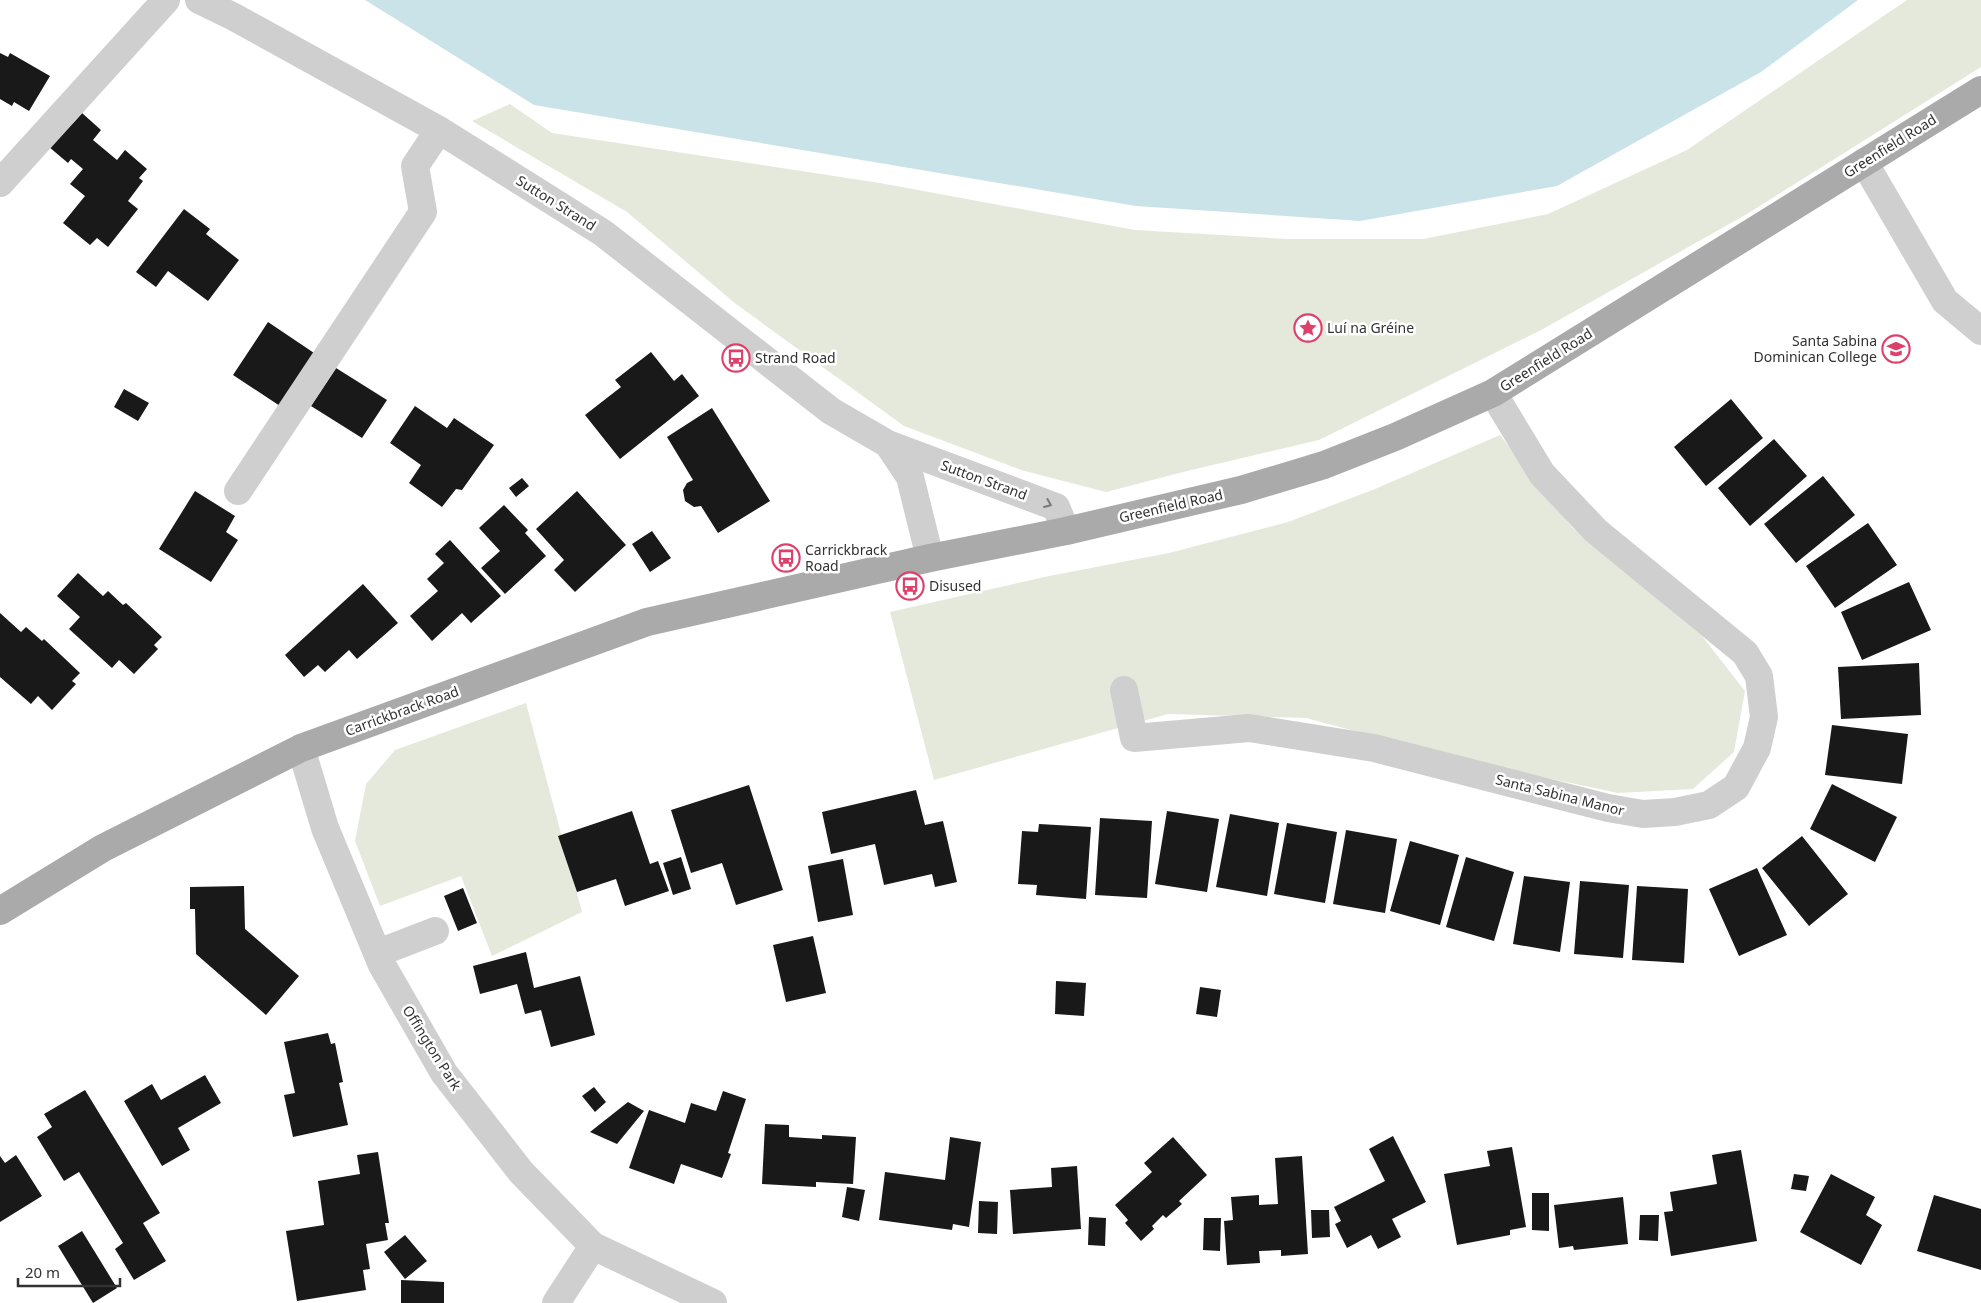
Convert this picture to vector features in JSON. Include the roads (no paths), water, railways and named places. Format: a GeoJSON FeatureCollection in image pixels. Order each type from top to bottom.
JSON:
{"type":"FeatureCollection","features":[{"type":"Feature","properties":{"kind":"main road","name":"Greenfield Road"},"geometry":{"type":"LineString","coordinates":[[1066,531],[1240,490],[1324,465],[1395,437],[1493,393],[1981,90]]}},
{"type":"Feature","properties":{"kind":"main road","name":"Carrickbrack Road"},"geometry":{"type":"LineString","coordinates":[[0,911],[104,848],[301,748],[648,622],[930,558],[1066,531]]}},
{"type":"Feature","properties":{"kind":"street"},"geometry":{"type":"LineString","coordinates":[[0,183],[166,0]]}},
{"type":"Feature","properties":{"kind":"street","name":"Sutton Strand"},"geometry":{"type":"LineString","coordinates":[[199,0],[439,130],[604,233],[831,411],[888,444],[1056,507],[1066,531]]}},
{"type":"Feature","properties":{"kind":"street"},"geometry":{"type":"LineString","coordinates":[[238,491],[423,212],[416,166],[439,130]]}},
{"type":"Feature","properties":{"kind":"street"},"geometry":{"type":"LineString","coordinates":[[1864,162],[1946,301],[1981,331]]}},
{"type":"Feature","properties":{"kind":"street","name":"Santa Sabina Manor"},"geometry":{"type":"LineString","coordinates":[[1124,690],[1134,738],[1249,728],[1374,748],[1608,808],[1643,814],[1675,812],[1709,805],[1736,787],[1757,748],[1764,717],[1759,676],[1745,652],[1596,531],[1542,474],[1493,393]]}},
{"type":"Feature","properties":{"kind":"street","name":"Sutton Strand"},"geometry":{"type":"LineString","coordinates":[[888,444],[910,477],[930,558]]}},
{"type":"Feature","properties":{"kind":"street","name":"Offington Park"},"geometry":{"type":"LineString","coordinates":[[301,748],[325,828],[382,965],[444,1073],[521,1172],[593,1246],[713,1303]]}},
{"type":"Feature","properties":{"kind":"street"},"geometry":{"type":"LineString","coordinates":[[378,954],[435,931]]}},
{"type":"Feature","properties":{"kind":"street"},"geometry":{"type":"LineString","coordinates":[[556,1303],[593,1246]]}},
{"type":"Feature","properties":{"kind":"water"},"geometry":{"type":"Polygon","coordinates":[[[365,0],[1858,0],[1761,72],[1557,186],[1360,221],[1136,206],[534,105],[365,0]]]}},
{"type":"Feature","properties":{"kind":"place","name":"Luí na Gréine"},"geometry":{"type":"Point","coordinates":[1308,328]}},
{"type":"Feature","properties":{"kind":"place","name":"Santa Sabina Dominican College"},"geometry":{"type":"Point","coordinates":[1896,349]}},
{"type":"Feature","properties":{"kind":"place","name":"Strand Road"},"geometry":{"type":"Point","coordinates":[736,358]}},
{"type":"Feature","properties":{"kind":"place","name":"Carrickbrack Road"},"geometry":{"type":"Point","coordinates":[786,558]}},
{"type":"Feature","properties":{"kind":"place","name":"Disused"},"geometry":{"type":"Point","coordinates":[910,586]}}]}
